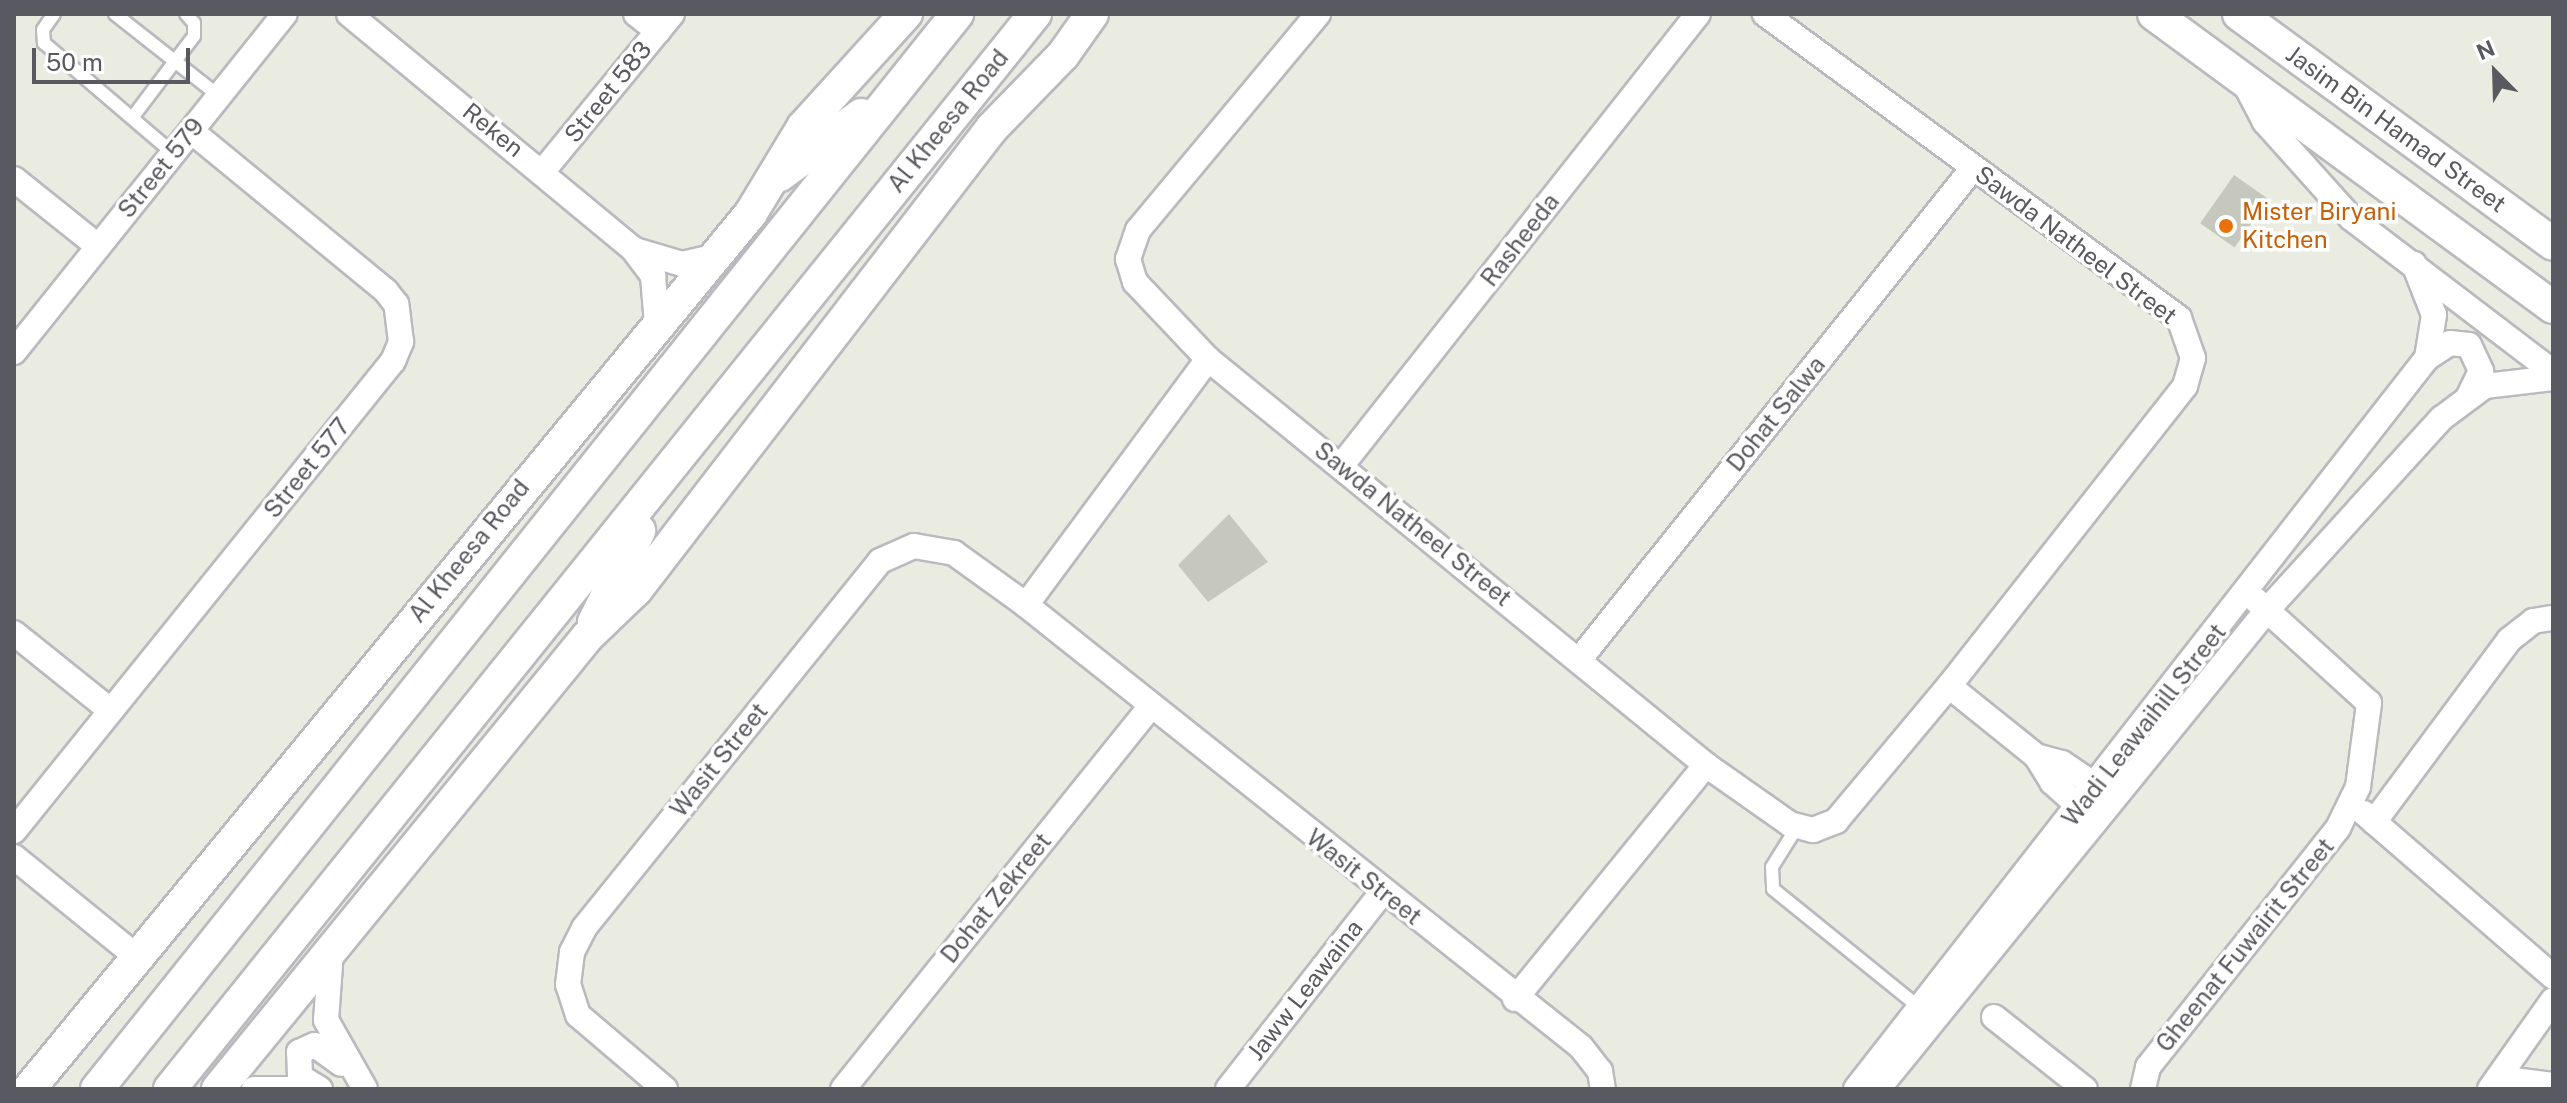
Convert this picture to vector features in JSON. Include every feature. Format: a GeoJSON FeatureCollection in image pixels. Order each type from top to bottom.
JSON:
{"type":"FeatureCollection","features":[{"type":"Feature","properties":{"kind":"main road","name":"Al Kheesa Road"},"geometry":{"type":"LineString","coordinates":[[29,1089],[584,411],[716,256],[774,179],[810,119],[906,14]]}},
{"type":"Feature","properties":{"kind":"main road","name":"Al Kheesa Road"},"geometry":{"type":"LineString","coordinates":[[97,1089],[957,14]]}},
{"type":"Feature","properties":{"kind":"main road","name":"Al Kheesa Road"},"geometry":{"type":"LineString","coordinates":[[170,1089],[1035,14]]}},
{"type":"Feature","properties":{"kind":"main road","name":"Al Kheesa Road"},"geometry":{"type":"LineString","coordinates":[[218,1089],[588,636],[636,590],[992,128],[1063,55],[1092,14]]}},
{"type":"Feature","properties":{"kind":"main road","name":"Jasim Bin Hamad Street"},"geometry":{"type":"LineString","coordinates":[[2154,14],[2240,74],[2553,307]]}},
{"type":"Feature","properties":{"kind":"main road","name":"Jasim Bin Hamad Street"},"geometry":{"type":"LineString","coordinates":[[2239,14],[2553,244]]}},
{"type":"Feature","properties":{"kind":"main road"},"geometry":{"type":"LineString","coordinates":[[774,179],[899,87]]}},
{"type":"Feature","properties":{"kind":"main road"},"geometry":{"type":"LineString","coordinates":[[569,499],[584,411]]}},
{"type":"Feature","properties":{"kind":"main road"},"geometry":{"type":"LineString","coordinates":[[588,636],[659,483]]}},
{"type":"Feature","properties":{"kind":"street","name":"Street 579"},"geometry":{"type":"LineString","coordinates":[[14,352],[285,14]]}},
{"type":"Feature","properties":{"kind":"street","name":"Reken"},"geometry":{"type":"LineString","coordinates":[[349,14],[543,171],[633,249],[655,284],[657,325]]}},
{"type":"Feature","properties":{"kind":"street"},"geometry":{"type":"LineString","coordinates":[[636,14],[665,23]]}},
{"type":"Feature","properties":{"kind":"street","name":"Sawda Natheel Street"},"geometry":{"type":"LineString","coordinates":[[1318,14],[1132,240],[1128,259],[1135,282],[1208,359],[1706,765],[1797,827],[1813,830],[1836,821],[1949,686],[2185,386],[2193,358],[2179,318],[1765,14]]}},
{"type":"Feature","properties":{"kind":"street","name":"Rasheeda"},"geometry":{"type":"LineString","coordinates":[[1341,466],[1698,14]]}},
{"type":"Feature","properties":{"kind":"street","name":"Street 583"},"geometry":{"type":"LineString","coordinates":[[543,171],[665,23]]}},
{"type":"Feature","properties":{"kind":"street","name":"Jasim Bin Hamad Street"},"geometry":{"type":"LineString","coordinates":[[2240,74],[2265,122],[2324,192],[2553,372]]}},
{"type":"Feature","properties":{"kind":"street","name":"Street 577"},"geometry":{"type":"LineString","coordinates":[[14,831],[383,373],[401,342],[396,304],[386,291],[191,131]]}},
{"type":"Feature","properties":{"kind":"street","name":"Dohat Salwa"},"geometry":{"type":"LineString","coordinates":[[1579,660],[1973,168]]}},
{"type":"Feature","properties":{"kind":"street"},"geometry":{"type":"LineString","coordinates":[[14,179],[98,246]]}},
{"type":"Feature","properties":{"kind":"street","name":"Reken"},"geometry":{"type":"LineString","coordinates":[[633,249],[682,264],[716,256]]}},
{"type":"Feature","properties":{"kind":"street","name":"Wadi Leawaihill Street"},"geometry":{"type":"LineString","coordinates":[[2104,792],[2248,594],[2427,358],[2434,315],[2414,264]]}},
{"type":"Feature","properties":{"kind":"street"},"geometry":{"type":"LineString","coordinates":[[2427,358],[2450,343],[2469,345],[2481,371],[2469,396]]}},
{"type":"Feature","properties":{"kind":"street"},"geometry":{"type":"LineString","coordinates":[[1026,605],[1208,359]]}},
{"type":"Feature","properties":{"kind":"street","name":"Wadi Leawaihill Street"},"geometry":{"type":"LineString","coordinates":[[1856,1089],[2104,792],[2268,609],[2469,396],[2518,378],[2553,378]]}},
{"type":"Feature","properties":{"kind":"street","name":"Wasit Street"},"geometry":{"type":"LineString","coordinates":[[665,1089],[578,1015],[568,968],[584,928],[880,561],[914,546],[936,547],[954,553],[1026,605],[1149,708],[1592,1058],[1603,1089]]}},
{"type":"Feature","properties":{"kind":"street"},"geometry":{"type":"LineString","coordinates":[[2248,594],[2369,703],[2353,804],[2553,977]]}},
{"type":"Feature","properties":{"kind":"street"},"geometry":{"type":"LineString","coordinates":[[2374,822],[2509,640],[2533,621],[2553,618]]}},
{"type":"Feature","properties":{"kind":"street"},"geometry":{"type":"LineString","coordinates":[[14,633],[111,711]]}},
{"type":"Feature","properties":{"kind":"street"},"geometry":{"type":"LineString","coordinates":[[1949,686],[2036,756],[2087,813]]}},
{"type":"Feature","properties":{"kind":"street","name":"Dohat Zekreet"},"geometry":{"type":"LineString","coordinates":[[843,1089],[1149,708]]}},
{"type":"Feature","properties":{"kind":"street"},"geometry":{"type":"LineString","coordinates":[[2036,756],[2104,792]]}},
{"type":"Feature","properties":{"kind":"street"},"geometry":{"type":"LineString","coordinates":[[1515,999],[1706,765]]}},
{"type":"Feature","properties":{"kind":"street","name":"Gheenat Fuwairit Street"},"geometry":{"type":"LineString","coordinates":[[2142,1089],[2148,1067],[2353,804]]}},
{"type":"Feature","properties":{"kind":"street","name":"Wadi Leawaihill Street"},"geometry":{"type":"LineString","coordinates":[[1878,1089],[2087,813]]}},
{"type":"Feature","properties":{"kind":"street"},"geometry":{"type":"LineString","coordinates":[[14,857],[137,957]]}},
{"type":"Feature","properties":{"kind":"street","name":"Jaww Leawaina"},"geometry":{"type":"LineString","coordinates":[[1228,1089],[1383,891]]}},
{"type":"Feature","properties":{"kind":"street"},"geometry":{"type":"LineString","coordinates":[[332,948],[326,1020],[362,1086]]}},
{"type":"Feature","properties":{"kind":"street"},"geometry":{"type":"LineString","coordinates":[[2494,1084],[2553,1000]]}},
{"type":"Feature","properties":{"kind":"street"},"geometry":{"type":"LineString","coordinates":[[1994,1017],[2085,1089]]}},
{"type":"Feature","properties":{"kind":"street"},"geometry":{"type":"LineString","coordinates":[[320,1089],[295,1069],[306,1047],[324,1047],[362,1086]]}},
{"type":"Feature","properties":{"kind":"street"},"geometry":{"type":"LineString","coordinates":[[2494,1084],[2553,1085]]}},
{"type":"Feature","properties":{"kind":"street"},"geometry":{"type":"LineString","coordinates":[[254,1089],[291,1089]]}},
{"type":"Feature","properties":{"kind":"lane"},"geometry":{"type":"LineString","coordinates":[[54,14],[43,30],[44,43],[173,153]]}},
{"type":"Feature","properties":{"kind":"lane"},"geometry":{"type":"LineString","coordinates":[[115,14],[219,96]]}},
{"type":"Feature","properties":{"kind":"lane"},"geometry":{"type":"LineString","coordinates":[[132,118],[195,33],[186,14]]}},
{"type":"Feature","properties":{"kind":"lane"},"geometry":{"type":"LineString","coordinates":[[1797,827],[1772,867],[1773,889],[1921,1009]]}},
{"type":"Feature","properties":{"kind":"building"},"geometry":{"type":"Polygon","coordinates":[[[2234,175],[2268,199],[2235,247],[2200,223],[2234,175]]]}},
{"type":"Feature","properties":{"kind":"building"},"geometry":{"type":"Polygon","coordinates":[[[1229,514],[1268,562],[1208,602],[1178,565],[1229,514]]]}},
{"type":"Feature","properties":{"kind":"place","name":"Mister Biryani Kitchen"},"geometry":{"type":"Point","coordinates":[2226,226]}}]}
